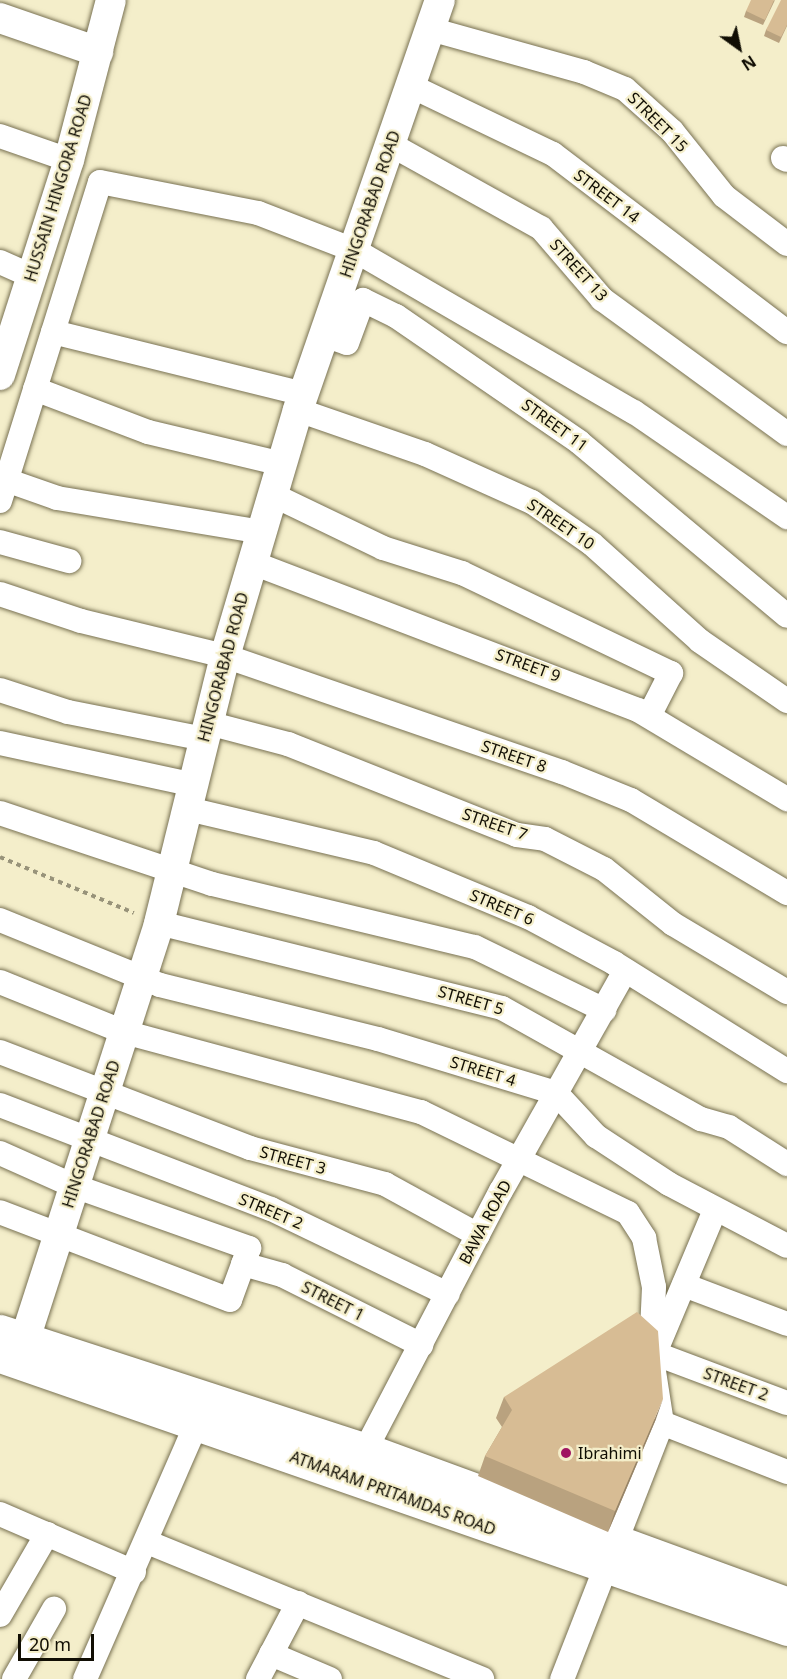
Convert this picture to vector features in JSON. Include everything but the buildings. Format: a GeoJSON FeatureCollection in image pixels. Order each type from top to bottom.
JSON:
{"type":"FeatureCollection","features":[{"type":"Feature","properties":{"kind":"main road","name":"ATMARAM PRITAMDAS ROAD"},"geometry":{"type":"LineString","coordinates":[[8,1342],[202,1411],[358,1463],[611,1556],[787,1629]]}},
{"type":"Feature","properties":{"kind":"main road","name":"ATMARAM PRITAMDAS ROAD"},"geometry":{"type":"LineString","coordinates":[[611,1556],[787,1604]]}},
{"type":"Feature","properties":{"kind":"street","name":"HUSSAIN HINGORA ROAD"},"geometry":{"type":"LineString","coordinates":[[1,366],[69,160],[111,0]]}},
{"type":"Feature","properties":{"kind":"street","name":"HINGORABAD ROAD"},"geometry":{"type":"LineString","coordinates":[[8,1342],[57,1238],[124,1032],[159,923],[225,656],[282,464],[301,402],[440,0]]}},
{"type":"Feature","properties":{"kind":"street"},"geometry":{"type":"LineString","coordinates":[[0,18],[98,52]]}},
{"type":"Feature","properties":{"kind":"street","name":"STREET 15"},"geometry":{"type":"LineString","coordinates":[[430,30],[584,72],[625,89],[672,131],[724,196],[787,244]]}},
{"type":"Feature","properties":{"kind":"street","name":"STREET 14"},"geometry":{"type":"LineString","coordinates":[[411,86],[553,154],[787,332]]}},
{"type":"Feature","properties":{"kind":"street"},"geometry":{"type":"LineString","coordinates":[[0,136],[69,160]]}},
{"type":"Feature","properties":{"kind":"street","name":"STREET 13"},"geometry":{"type":"LineString","coordinates":[[390,144],[541,228],[602,299],[787,434]]}},
{"type":"Feature","properties":{"kind":"street"},"geometry":{"type":"LineString","coordinates":[[262,532],[3,490],[100,182],[258,213],[354,250],[634,412],[787,517]]}},
{"type":"Feature","properties":{"kind":"street"},"geometry":{"type":"LineString","coordinates":[[0,262],[32,276]]}},
{"type":"Feature","properties":{"kind":"street","name":"STREET 11"},"geometry":{"type":"LineString","coordinates":[[324,335],[347,343],[363,300],[404,321],[579,442],[787,616]]}},
{"type":"Feature","properties":{"kind":"street","name":"STREET 10"},"geometry":{"type":"LineString","coordinates":[[53,332],[301,402],[532,502],[592,544],[700,641],[787,701]]}},
{"type":"Feature","properties":{"kind":"street"},"geometry":{"type":"LineString","coordinates":[[35,389],[148,432],[282,464]]}},
{"type":"Feature","properties":{"kind":"street"},"geometry":{"type":"LineString","coordinates":[[273,495],[383,548],[462,573],[671,673],[649,716]]}},
{"type":"Feature","properties":{"kind":"street"},"geometry":{"type":"LineString","coordinates":[[0,542],[69,561]]}},
{"type":"Feature","properties":{"kind":"street","name":"STREET 9"},"geometry":{"type":"LineString","coordinates":[[252,563],[577,683],[649,716],[787,799]]}},
{"type":"Feature","properties":{"kind":"street","name":"STREET 8"},"geometry":{"type":"LineString","coordinates":[[0,594],[225,656],[631,800],[787,892]]}},
{"type":"Feature","properties":{"kind":"street","name":"STREET 7"},"geometry":{"type":"LineString","coordinates":[[0,690],[68,712],[288,744],[517,835],[545,839],[604,869],[673,924],[787,992]]}},
{"type":"Feature","properties":{"kind":"street","name":"STREET 6"},"geometry":{"type":"LineString","coordinates":[[0,743],[191,797],[374,853],[528,918],[626,971],[787,1071]]}},
{"type":"Feature","properties":{"kind":"street"},"geometry":{"type":"LineString","coordinates":[[0,813],[173,870],[475,947],[604,1010]]}},
{"type":"Feature","properties":{"kind":"street","name":"STREET 4"},"geometry":{"type":"LineString","coordinates":[[0,920],[142,976],[556,1093]]}},
{"type":"Feature","properties":{"kind":"street","name":"STREET 5"},"geometry":{"type":"LineString","coordinates":[[159,923],[502,1008],[582,1048],[787,1164]]}},
{"type":"Feature","properties":{"kind":"street","name":"BAWA ROAD"},"geometry":{"type":"LineString","coordinates":[[358,1463],[478,1235],[626,971]]}},
{"type":"Feature","properties":{"kind":"street"},"geometry":{"type":"LineString","coordinates":[[0,982],[124,1032],[422,1112],[521,1157],[628,1213],[644,1238],[654,1287],[653,1356],[662,1423],[562,1679]]}},
{"type":"Feature","properties":{"kind":"street","name":"STREET 3"},"geometry":{"type":"LineString","coordinates":[[0,1052],[103,1094],[250,1148],[385,1184],[478,1235]]}},
{"type":"Feature","properties":{"kind":"street"},"geometry":{"type":"LineString","coordinates":[[556,1093],[596,1136],[715,1209],[787,1246]]}},
{"type":"Feature","properties":{"kind":"street","name":"STREET 2"},"geometry":{"type":"LineString","coordinates":[[0,1105],[88,1143],[271,1209],[448,1294]]}},
{"type":"Feature","properties":{"kind":"street"},"geometry":{"type":"LineString","coordinates":[[0,1153],[74,1186],[249,1248],[230,1300],[57,1238],[0,1212]]}},
{"type":"Feature","properties":{"kind":"street"},"geometry":{"type":"LineString","coordinates":[[653,1356],[715,1209]]}},
{"type":"Feature","properties":{"kind":"street","name":"STREET 1"},"geometry":{"type":"LineString","coordinates":[[243,1264],[282,1275],[421,1345]]}},
{"type":"Feature","properties":{"kind":"street"},"geometry":{"type":"LineString","coordinates":[[684,1285],[787,1324]]}},
{"type":"Feature","properties":{"kind":"street","name":"STREET 2"},"geometry":{"type":"LineString","coordinates":[[653,1356],[787,1403]]}},
{"type":"Feature","properties":{"kind":"street"},"geometry":{"type":"LineString","coordinates":[[85,1679],[134,1572],[202,1411]]}},
{"type":"Feature","properties":{"kind":"street"},"geometry":{"type":"LineString","coordinates":[[662,1423],[787,1472]]}},
{"type":"Feature","properties":{"kind":"street"},"geometry":{"type":"LineString","coordinates":[[3,1522],[47,1534],[134,1572]]}},
{"type":"Feature","properties":{"kind":"street"},"geometry":{"type":"LineString","coordinates":[[0,1615],[47,1534]]}},
{"type":"Feature","properties":{"kind":"street"},"geometry":{"type":"LineString","coordinates":[[147,1542],[482,1679]]}},
{"type":"Feature","properties":{"kind":"street"},"geometry":{"type":"LineString","coordinates":[[258,1679],[298,1603]]}},
{"type":"Feature","properties":{"kind":"street"},"geometry":{"type":"LineString","coordinates":[[14,1679],[54,1609]]}},
{"type":"Feature","properties":{"kind":"street"},"geometry":{"type":"LineString","coordinates":[[271,1654],[330,1679]]}},
{"type":"Feature","properties":{"kind":"path"},"geometry":{"type":"LineString","coordinates":[[0,857],[159,923]]}},
{"type":"Feature","properties":{"kind":"place","name":"Ibrahimi"},"geometry":{"type":"Point","coordinates":[566,1453]}}]}
